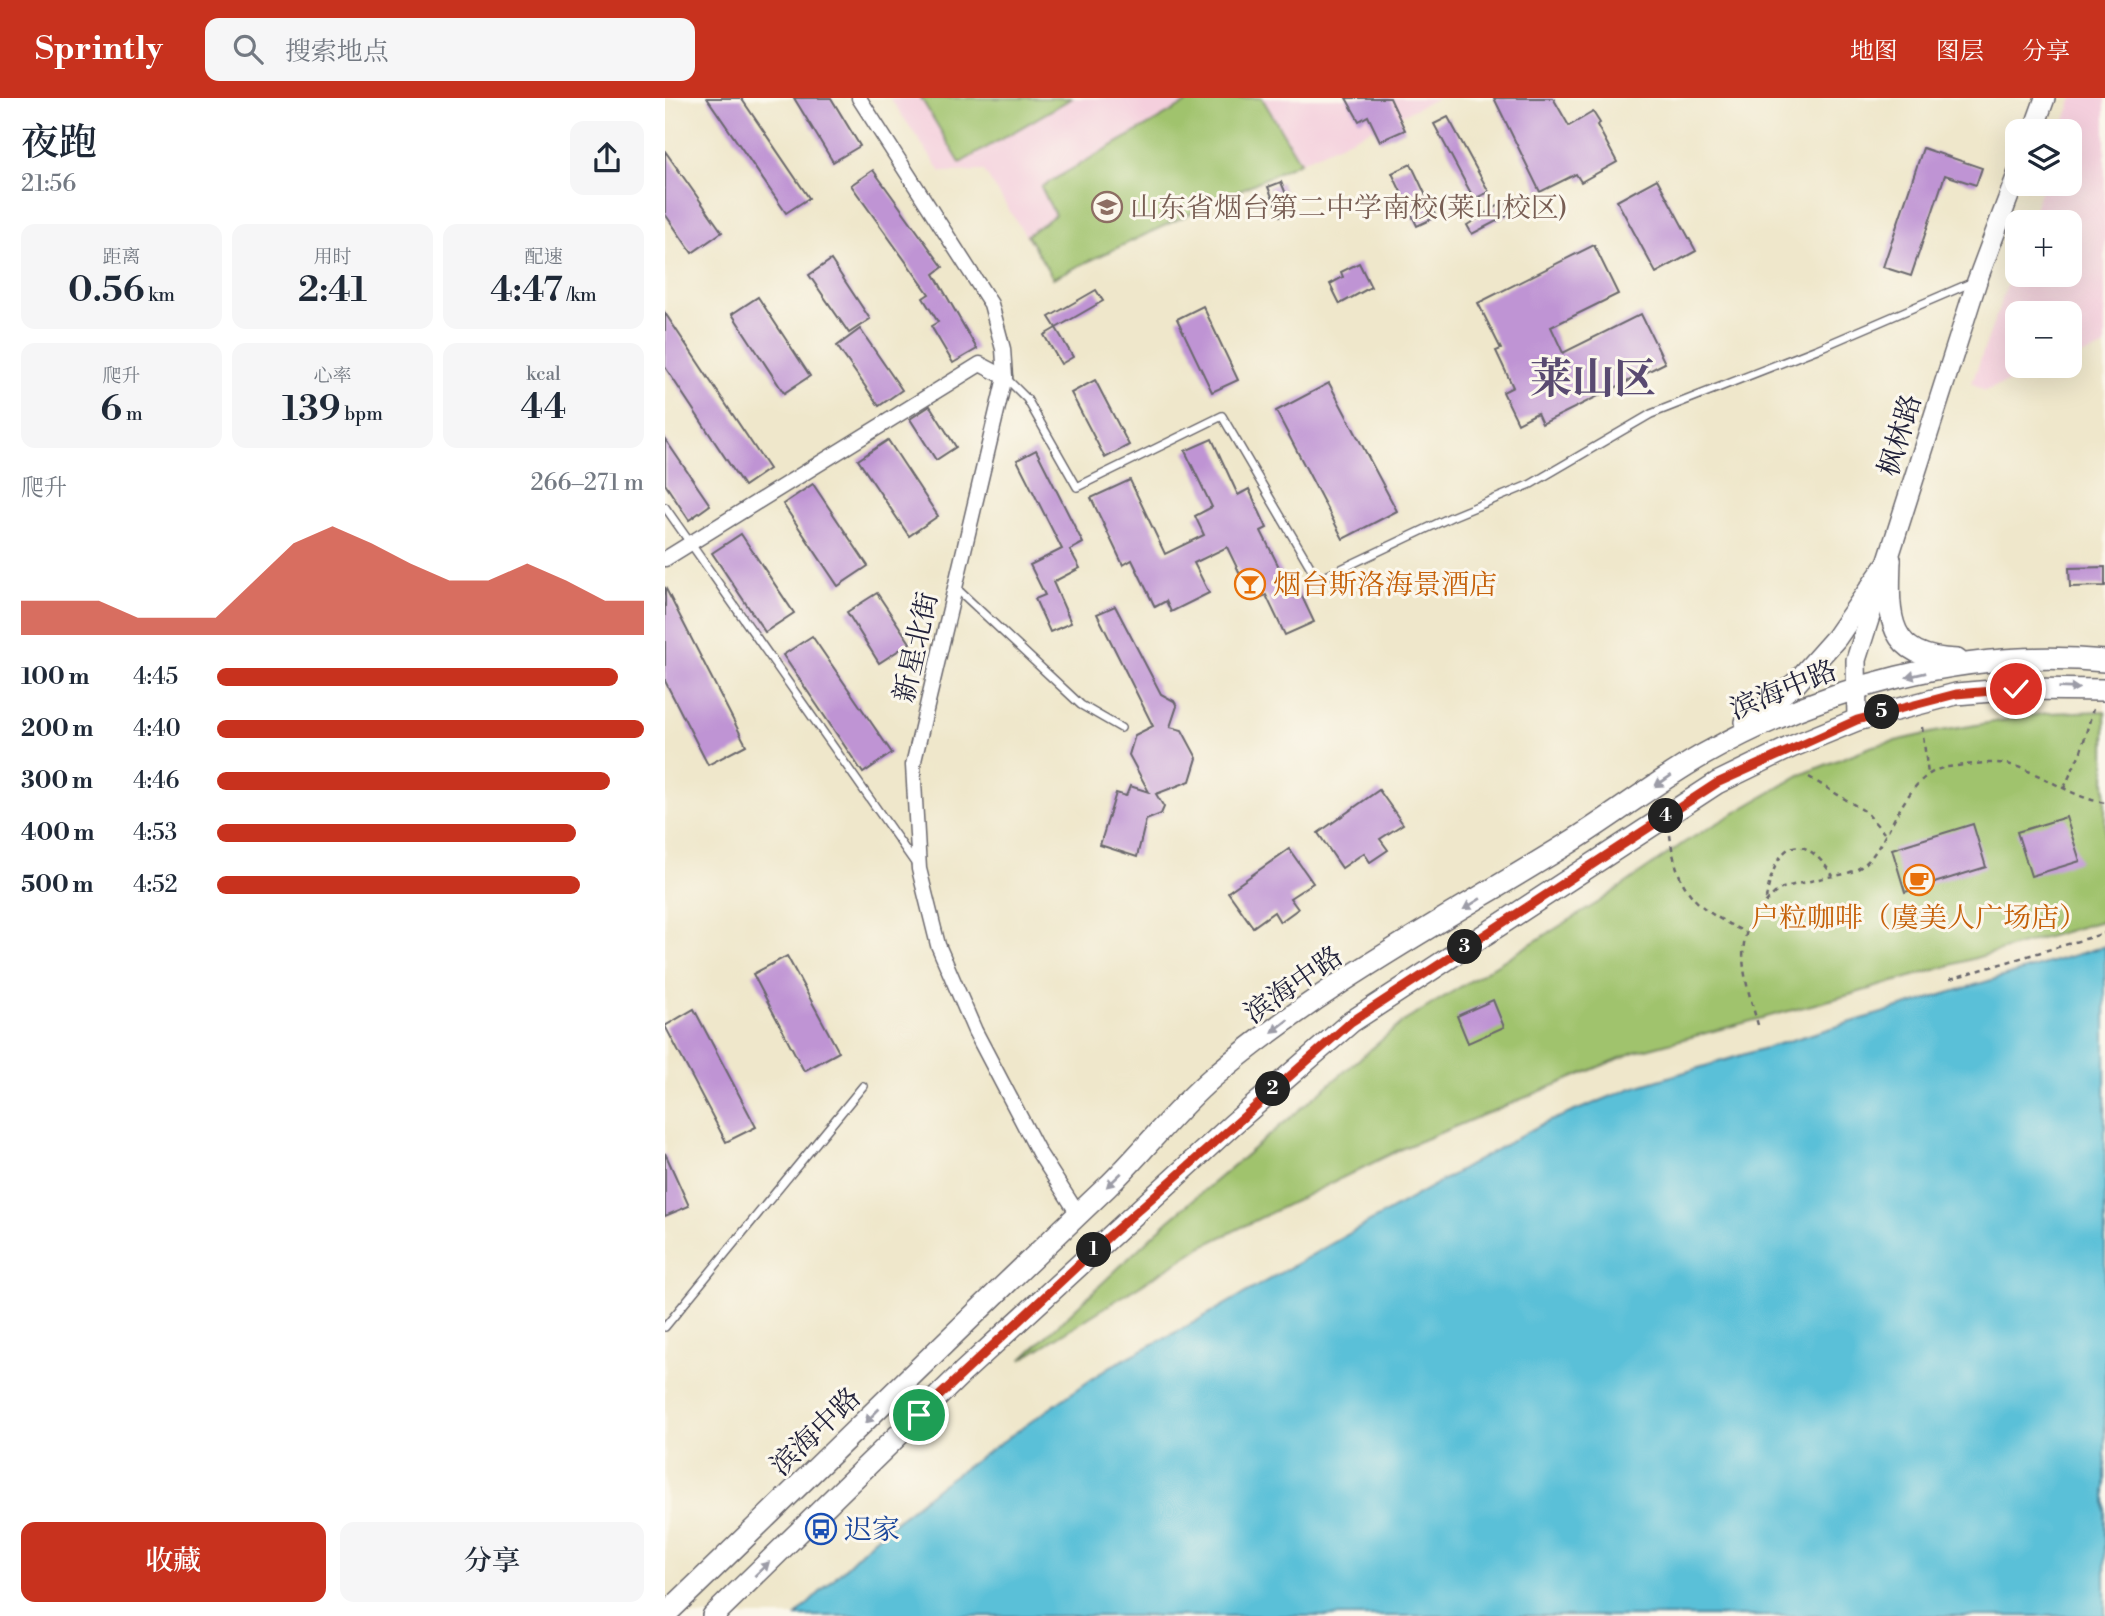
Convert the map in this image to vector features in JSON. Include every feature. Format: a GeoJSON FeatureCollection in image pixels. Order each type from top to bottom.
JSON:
{"type":"FeatureCollection","features":[{"type":"Feature","properties":{"kind":"main road"},"geometry":{"type":"LineString","coordinates":[[1890,560],[1888,607],[1897,636],[1905,646],[1920,654],[1952,660],[2010,660]]}},
{"type":"Feature","properties":{"kind":"main road"},"geometry":{"type":"LineString","coordinates":[[1700,757],[1796,683],[1836,638],[1890,560]]}},
{"type":"Feature","properties":{"kind":"main road","name":"滨海中路"},"geometry":{"type":"LineString","coordinates":[[665,1615],[1078,1214],[1210,1081],[1317,996],[1583,835],[1700,757],[1774,718],[1856,689],[1957,665],[2010,660],[2105,660]]}},
{"type":"Feature","properties":{"kind":"main road","name":"滨海中路"},"geometry":{"type":"LineString","coordinates":[[713,1616],[963,1371],[1201,1152],[1351,1022],[1717,783],[1857,720],[1956,694],[2029,688],[2099,698]]}},
{"type":"Feature","properties":{"kind":"street","name":"新星北街"},"geometry":{"type":"LineString","coordinates":[[859,98],[991,304],[1003,349],[1005,377],[913,765],[919,869],[938,945],[975,1031],[1039,1153],[1078,1214]]}},
{"type":"Feature","properties":{"kind":"street"},"geometry":{"type":"LineString","coordinates":[[2037,119],[2045,98]]}},
{"type":"Feature","properties":{"kind":"street","name":"枫林路"},"geometry":{"type":"LineString","coordinates":[[1857,720],[1856,660],[1977,281],[2009,196]]}},
{"type":"Feature","properties":{"kind":"street"},"geometry":{"type":"LineString","coordinates":[[665,559],[980,364],[1005,377]]}},
{"type":"Feature","properties":{"kind":"lane"},"geometry":{"type":"LineString","coordinates":[[1005,377],[1027,399],[1077,487],[1222,416],[1318,580],[1451,517],[1531,484],[1651,414],[1817,349],[1977,281]]}},
{"type":"Feature","properties":{"kind":"lane"},"geometry":{"type":"LineString","coordinates":[[665,507],[919,869]]}},
{"type":"Feature","properties":{"kind":"lane"},"geometry":{"type":"LineString","coordinates":[[954,587],[1081,705],[1121,728]]}},
{"type":"Feature","properties":{"kind":"lane"},"geometry":{"type":"LineString","coordinates":[[665,1327],[863,1086]]}},
{"type":"Feature","properties":{"kind":"path"},"geometry":{"type":"LineString","coordinates":[[2063,789],[2091,724],[2099,698]]}},
{"type":"Feature","properties":{"kind":"path"},"geometry":{"type":"LineString","coordinates":[[1922,727],[1928,774]]}},
{"type":"Feature","properties":{"kind":"path"},"geometry":{"type":"LineString","coordinates":[[1758,1025],[1742,962],[1745,932],[1765,902],[1783,888],[1860,869],[1871,857],[1894,816],[1928,774],[1947,767],[2006,764],[2083,799],[2105,803]]}},
{"type":"Feature","properties":{"kind":"path"},"geometry":{"type":"LineString","coordinates":[[1809,777],[1866,812],[1884,833]]}},
{"type":"Feature","properties":{"kind":"path"},"geometry":{"type":"LineString","coordinates":[[1669,832],[1675,867],[1683,887],[1705,911],[1745,932]]}},
{"type":"Feature","properties":{"kind":"path"},"geometry":{"type":"LineString","coordinates":[[1765,902],[1771,870],[1788,850],[1800,846],[1810,848],[1833,876]]}},
{"type":"Feature","properties":{"kind":"path"},"geometry":{"type":"LineString","coordinates":[[1950,979],[2105,933]]}},
{"type":"Feature","properties":{"kind":"shaded area","name":"山东省烟台第二中学南校(莱山校区)"},"geometry":{"type":"Polygon","coordinates":[[[890,98],[1438,98],[1053,278],[984,171],[941,172],[890,98]]]}},
{"type":"Feature","properties":{"kind":"shaded area"},"geometry":{"type":"Polygon","coordinates":[[[2073,98],[2105,98],[2105,347],[2082,356],[2082,301],[2005,301],[2005,378],[2020,378],[1984,391],[1972,383],[2006,287],[2082,287],[2082,210],[2033,210],[2039,196],[2082,196],[2082,119],[2065,119],[2073,98]]]}},
{"type":"Feature","properties":{"kind":"green space"},"geometry":{"type":"Polygon","coordinates":[[[921,98],[1072,98],[960,163],[921,98]]]}},
{"type":"Feature","properties":{"kind":"green space"},"geometry":{"type":"Polygon","coordinates":[[[1195,98],[1262,98],[1300,162],[1053,278],[1027,235],[1055,215],[1041,187],[1195,98]]]}},
{"type":"Feature","properties":{"kind":"green space"},"geometry":{"type":"Polygon","coordinates":[[[2105,711],[2105,920],[1849,995],[1635,1052],[1401,1149],[1201,1247],[1021,1360],[1168,1221],[1403,1022],[1599,902],[1685,842],[1800,775],[1873,746],[1935,732],[2047,713],[2105,711]]]}},
{"type":"Feature","properties":{"kind":"water"},"geometry":{"type":"Polygon","coordinates":[[[2105,946],[2105,1616],[796,1616],[873,1540],[939,1486],[1109,1367],[1182,1329],[1540,1125],[1632,1088],[2105,946]]]}},
{"type":"Feature","properties":{"kind":"building"},"geometry":{"type":"Polygon","coordinates":[[[707,98],[741,98],[809,198],[786,213],[707,98]]]}},
{"type":"Feature","properties":{"kind":"building"},"geometry":{"type":"Polygon","coordinates":[[[794,98],[831,98],[860,146],[833,162],[794,98]]]}},
{"type":"Feature","properties":{"kind":"building"},"geometry":{"type":"Polygon","coordinates":[[[1346,98],[1390,98],[1405,130],[1380,141],[1368,116],[1359,121],[1346,98]]]}},
{"type":"Feature","properties":{"kind":"building"},"geometry":{"type":"Polygon","coordinates":[[[1494,98],[1553,98],[1569,126],[1593,112],[1617,162],[1581,182],[1576,174],[1540,192],[1494,98]]]}},
{"type":"Feature","properties":{"kind":"building"},"geometry":{"type":"Polygon","coordinates":[[[1448,117],[1489,192],[1474,199],[1434,124],[1448,117]]]}},
{"type":"Feature","properties":{"kind":"building"},"geometry":{"type":"Polygon","coordinates":[[[1923,148],[1982,168],[1976,185],[1945,175],[1911,276],[1883,267],[1923,148]]]}},
{"type":"Feature","properties":{"kind":"building"},"geometry":{"type":"Polygon","coordinates":[[[665,151],[722,232],[692,253],[665,214],[665,151]]]}},
{"type":"Feature","properties":{"kind":"building"},"geometry":{"type":"Polygon","coordinates":[[[1411,164],[1436,217],[1417,226],[1392,173],[1411,164]]]}},
{"type":"Feature","properties":{"kind":"building"},"geometry":{"type":"Polygon","coordinates":[[[873,170],[943,267],[934,274],[977,349],[953,363],[931,326],[938,322],[923,298],[929,294],[851,185],[873,170]]]}},
{"type":"Feature","properties":{"kind":"building"},"geometry":{"type":"Polygon","coordinates":[[[1657,179],[1696,251],[1656,273],[1617,201],[1657,179]]]}},
{"type":"Feature","properties":{"kind":"building"},"geometry":{"type":"Polygon","coordinates":[[[1281,182],[1293,211],[1280,216],[1268,187],[1281,182]]]}},
{"type":"Feature","properties":{"kind":"building"},"geometry":{"type":"Polygon","coordinates":[[[1506,201],[1512,213],[1472,234],[1467,225],[1506,201]]]}},
{"type":"Feature","properties":{"kind":"building"},"geometry":{"type":"Polygon","coordinates":[[[1594,245],[1618,294],[1551,327],[1563,353],[1641,314],[1665,363],[1542,424],[1537,413],[1518,423],[1503,392],[1513,387],[1496,351],[1501,349],[1478,303],[1594,245]]]}},
{"type":"Feature","properties":{"kind":"building"},"geometry":{"type":"Polygon","coordinates":[[[831,260],[870,319],[849,333],[809,275],[831,260]]]}},
{"type":"Feature","properties":{"kind":"building"},"geometry":{"type":"Polygon","coordinates":[[[1359,263],[1371,287],[1340,304],[1330,284],[1343,277],[1341,272],[1359,263]]]}},
{"type":"Feature","properties":{"kind":"building"},"geometry":{"type":"Polygon","coordinates":[[[1096,290],[1103,301],[1056,328],[1049,317],[1096,290]]]}},
{"type":"Feature","properties":{"kind":"building"},"geometry":{"type":"Polygon","coordinates":[[[758,297],[810,376],[784,393],[732,314],[758,297]]]}},
{"type":"Feature","properties":{"kind":"building"},"geometry":{"type":"Polygon","coordinates":[[[1203,306],[1238,380],[1212,392],[1177,319],[1203,306]]]}},
{"type":"Feature","properties":{"kind":"building"},"geometry":{"type":"Polygon","coordinates":[[[665,313],[769,469],[744,486],[665,367],[665,313]]]}},
{"type":"Feature","properties":{"kind":"building"},"geometry":{"type":"Polygon","coordinates":[[[1056,328],[1073,357],[1061,364],[1044,335],[1056,328]]]}},
{"type":"Feature","properties":{"kind":"building"},"geometry":{"type":"Polygon","coordinates":[[[860,329],[902,390],[879,406],[837,346],[860,329]]]}},
{"type":"Feature","properties":{"kind":"building"},"geometry":{"type":"Polygon","coordinates":[[[1095,380],[1129,445],[1105,458],[1071,393],[1095,380]]]}},
{"type":"Feature","properties":{"kind":"building"},"geometry":{"type":"Polygon","coordinates":[[[1329,383],[1397,511],[1343,539],[1276,411],[1329,383]]]}},
{"type":"Feature","properties":{"kind":"building"},"geometry":{"type":"Polygon","coordinates":[[[930,406],[956,447],[936,460],[910,419],[930,406]]]}},
{"type":"Feature","properties":{"kind":"building"},"geometry":{"type":"Polygon","coordinates":[[[665,439],[710,505],[689,520],[665,484],[665,439]]]}},
{"type":"Feature","properties":{"kind":"building"},"geometry":{"type":"Polygon","coordinates":[[[1212,439],[1238,495],[1249,489],[1267,528],[1261,531],[1290,589],[1297,586],[1314,622],[1285,635],[1266,595],[1253,601],[1227,547],[1194,563],[1209,593],[1171,612],[1166,601],[1155,607],[1132,560],[1123,565],[1091,498],[1130,480],[1165,554],[1204,535],[1195,516],[1212,507],[1185,451],[1212,439]]]}},
{"type":"Feature","properties":{"kind":"building"},"geometry":{"type":"Polygon","coordinates":[[[888,440],[938,516],[909,536],[858,460],[888,440]]]}},
{"type":"Feature","properties":{"kind":"building"},"geometry":{"type":"Polygon","coordinates":[[[1036,450],[1083,543],[1070,550],[1080,568],[1053,582],[1071,623],[1050,632],[1035,599],[1045,595],[1030,565],[1062,549],[1017,460],[1036,450]]]}},
{"type":"Feature","properties":{"kind":"building"},"geometry":{"type":"Polygon","coordinates":[[[813,484],[868,566],[838,586],[783,504],[813,484]]]}},
{"type":"Feature","properties":{"kind":"building"},"geometry":{"type":"Polygon","coordinates":[[[741,534],[794,613],[765,632],[712,553],[741,534]]]}},
{"type":"Feature","properties":{"kind":"building"},"geometry":{"type":"Polygon","coordinates":[[[2105,567],[2105,586],[2070,587],[2069,568],[2105,567]]]}},
{"type":"Feature","properties":{"kind":"building"},"geometry":{"type":"Polygon","coordinates":[[[665,587],[746,745],[708,765],[665,681],[665,587]]]}},
{"type":"Feature","properties":{"kind":"building"},"geometry":{"type":"Polygon","coordinates":[[[877,593],[910,643],[879,663],[847,612],[877,593]]]}},
{"type":"Feature","properties":{"kind":"building"},"geometry":{"type":"Polygon","coordinates":[[[1115,606],[1161,694],[1174,701],[1177,706],[1170,727],[1182,730],[1197,758],[1190,781],[1156,794],[1164,807],[1161,814],[1146,820],[1137,857],[1100,845],[1116,793],[1126,796],[1130,786],[1149,792],[1129,755],[1135,735],[1153,726],[1097,614],[1115,606]]]}},
{"type":"Feature","properties":{"kind":"building"},"geometry":{"type":"Polygon","coordinates":[[[812,636],[892,753],[863,773],[783,655],[812,636]]]}},
{"type":"Feature","properties":{"kind":"building"},"geometry":{"type":"Polygon","coordinates":[[[1379,790],[1403,824],[1380,839],[1388,850],[1370,862],[1364,853],[1342,868],[1318,833],[1379,790]]]}},
{"type":"Feature","properties":{"kind":"building"},"geometry":{"type":"Polygon","coordinates":[[[2066,817],[2080,861],[2031,876],[2017,832],[2066,817]]]}},
{"type":"Feature","properties":{"kind":"building"},"geometry":{"type":"Polygon","coordinates":[[[1973,824],[1986,867],[1905,892],[1892,849],[1973,824]]]}},
{"type":"Feature","properties":{"kind":"building"},"geometry":{"type":"Polygon","coordinates":[[[1289,849],[1313,883],[1290,898],[1298,909],[1280,922],[1274,912],[1253,927],[1228,892],[1289,849]]]}},
{"type":"Feature","properties":{"kind":"building"},"geometry":{"type":"Polygon","coordinates":[[[787,956],[839,1052],[804,1071],[753,974],[787,956]]]}},
{"type":"Feature","properties":{"kind":"building"},"geometry":{"type":"Polygon","coordinates":[[[1493,1000],[1504,1027],[1468,1043],[1457,1016],[1493,1000]]]}},
{"type":"Feature","properties":{"kind":"building"},"geometry":{"type":"Polygon","coordinates":[[[694,1009],[756,1127],[726,1142],[665,1026],[694,1009]]]}},
{"type":"Feature","properties":{"kind":"building"},"geometry":{"type":"Polygon","coordinates":[[[665,1153],[689,1206],[665,1216],[665,1153]]]}},
{"type":"Feature","properties":{"kind":"place","name":"山东省烟台第二中学南校(莱山校区)"},"geometry":{"type":"Point","coordinates":[1107,207]}},
{"type":"Feature","properties":{"kind":"place","name":"烟台斯洛海景酒店"},"geometry":{"type":"Point","coordinates":[1250,584]}},
{"type":"Feature","properties":{"kind":"place","name":"户粒咖啡（虞美人广场店）"},"geometry":{"type":"Point","coordinates":[1919,880]}},
{"type":"Feature","properties":{"kind":"place","name":"迟家"},"geometry":{"type":"Point","coordinates":[821,1529]}},
{"type":"Feature","properties":{"kind":"district","name":"莱山区"},"geometry":{"type":"Point","coordinates":[1593,378]}},
{"type":"Feature","properties":{"kind":"route"},"geometry":{"type":"LineString","coordinates":[[919,1415],[1109,1236],[1351,1022],[1717,783],[1791,747],[1857,720],[1956,694],[2016,689]]}}]}
